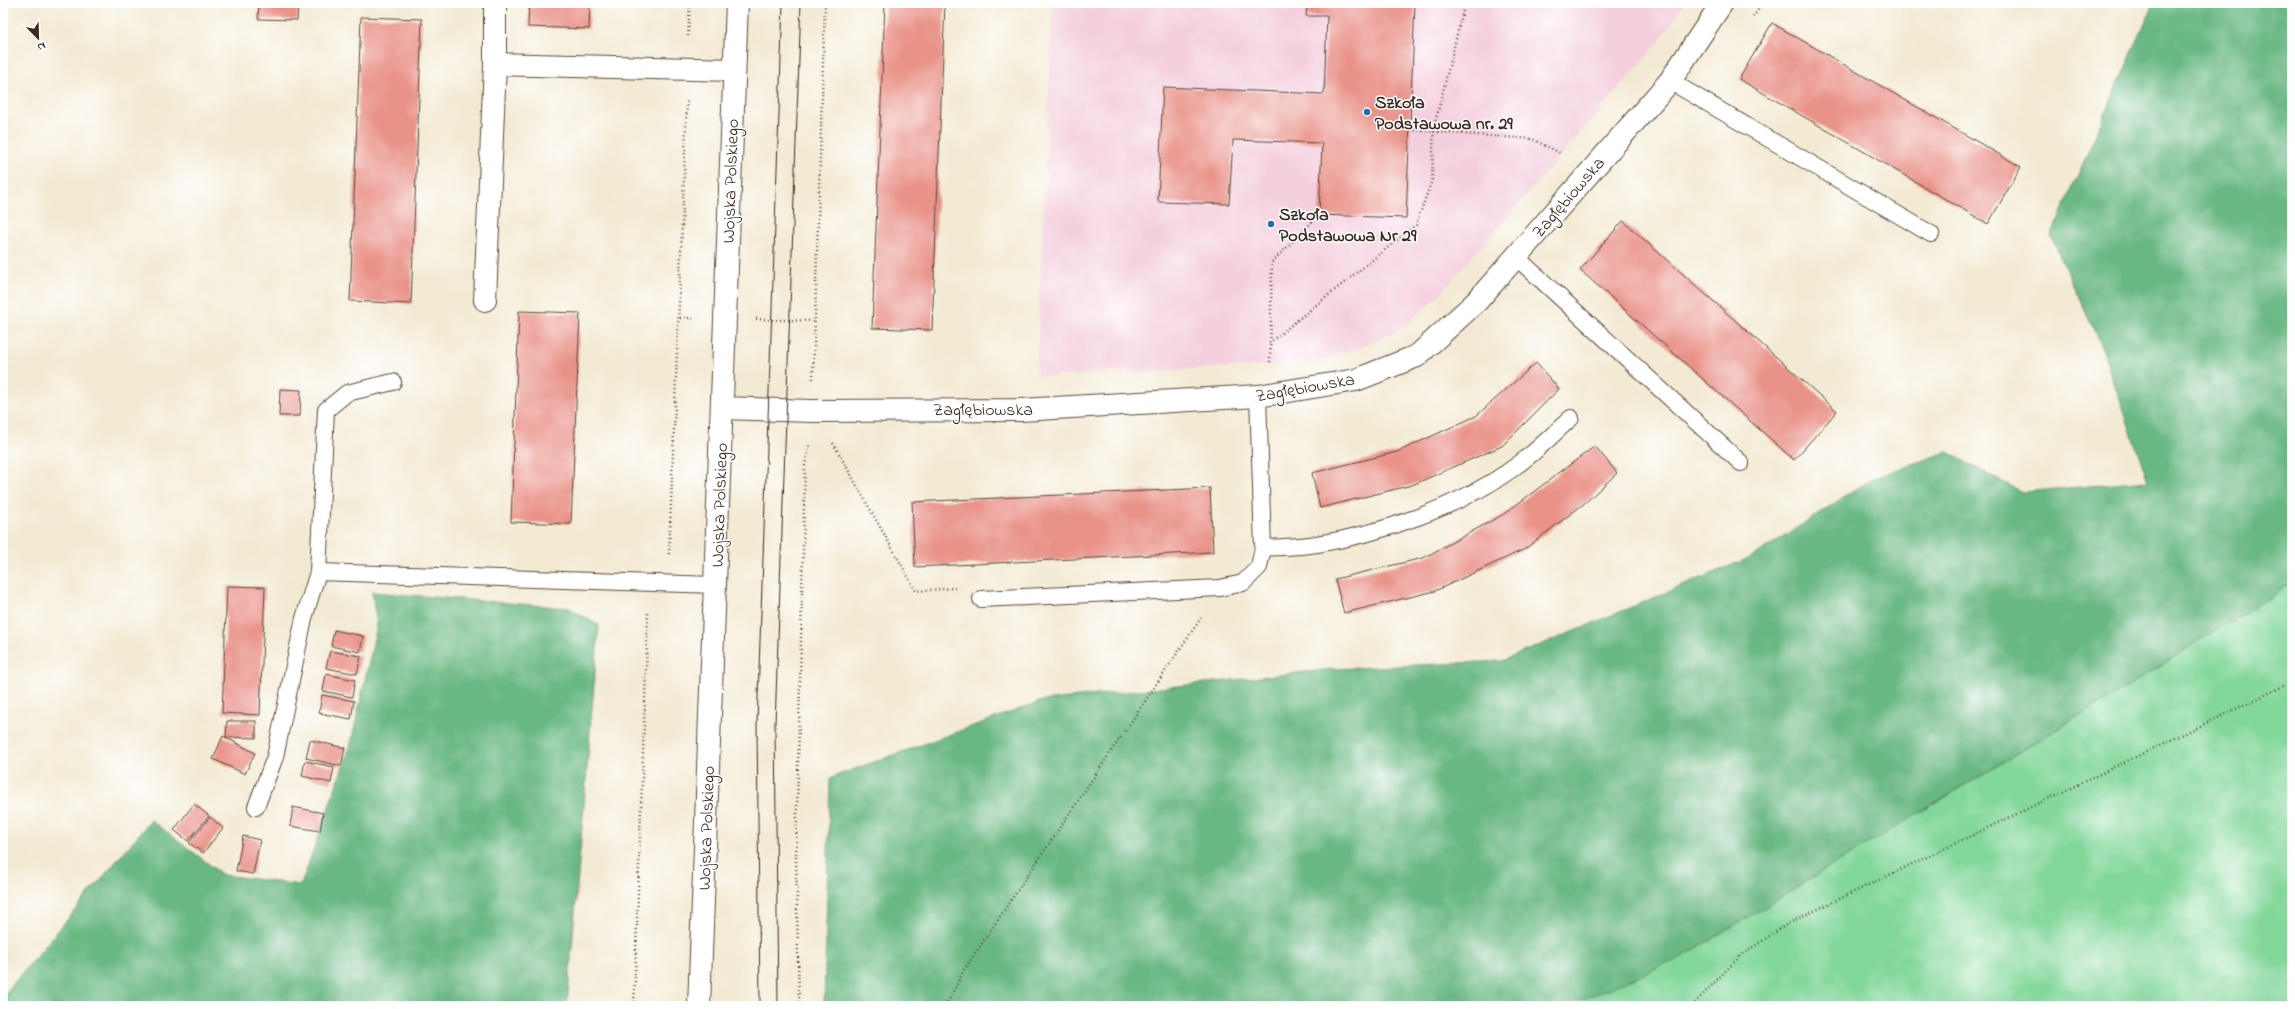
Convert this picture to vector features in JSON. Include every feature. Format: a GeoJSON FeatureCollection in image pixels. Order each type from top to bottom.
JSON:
{"type":"FeatureCollection","features":[{"type":"Feature","properties":{"kind":"street"},"geometry":{"type":"LineString","coordinates":[[485,300],[495,64],[495,3]]}},
{"type":"Feature","properties":{"kind":"street","name":"Wojska Polskiego"},"geometry":{"type":"LineString","coordinates":[[699,1006],[737,3]]}},
{"type":"Feature","properties":{"kind":"street","name":"Zagłębiowska"},"geometry":{"type":"LineString","coordinates":[[722,408],[812,410],[1021,410],[1258,396],[1356,380],[1417,356],[1477,301],[1670,81],[1722,3]]}},
{"type":"Feature","properties":{"kind":"street"},"geometry":{"type":"LineString","coordinates":[[495,64],[734,70]]}},
{"type":"Feature","properties":{"kind":"lane"},"geometry":{"type":"LineString","coordinates":[[1670,81],[1931,234]]}},
{"type":"Feature","properties":{"kind":"lane"},"geometry":{"type":"LineString","coordinates":[[1516,257],[1741,463]]}},
{"type":"Feature","properties":{"kind":"lane"},"geometry":{"type":"LineString","coordinates":[[256,807],[275,757],[304,618],[318,572],[326,410],[347,393],[393,382]]}},
{"type":"Feature","properties":{"kind":"lane"},"geometry":{"type":"LineString","coordinates":[[981,599],[1220,588],[1243,583],[1259,567],[1263,548],[1258,396]]}},
{"type":"Feature","properties":{"kind":"lane"},"geometry":{"type":"LineString","coordinates":[[1263,548],[1317,544],[1421,517],[1468,495],[1516,466],[1571,418]]}},
{"type":"Feature","properties":{"kind":"lane"},"geometry":{"type":"LineString","coordinates":[[318,572],[716,585]]}},
{"type":"Feature","properties":{"kind":"path"},"geometry":{"type":"LineString","coordinates":[[670,553],[690,3]]}},
{"type":"Feature","properties":{"kind":"path"},"geometry":{"type":"LineString","coordinates":[[799,1006],[796,847],[805,464],[812,437],[813,334],[825,3]]}},
{"type":"Feature","properties":{"kind":"path"},"geometry":{"type":"LineString","coordinates":[[1269,343],[1416,225],[1432,180],[1434,131],[1465,3]]}},
{"type":"Feature","properties":{"kind":"path"},"geometry":{"type":"LineString","coordinates":[[1410,130],[1532,139],[1565,156]]}},
{"type":"Feature","properties":{"kind":"path"},"geometry":{"type":"LineString","coordinates":[[1270,365],[1269,343],[1272,262],[1313,221]]}},
{"type":"Feature","properties":{"kind":"path"},"geometry":{"type":"LineString","coordinates":[[946,1006],[964,970],[1189,638],[1220,588]]}},
{"type":"Feature","properties":{"kind":"path"},"geometry":{"type":"LineString","coordinates":[[634,1006],[648,611]]}},
{"type":"Feature","properties":{"kind":"path"},"geometry":{"type":"LineString","coordinates":[[1692,1006],[1741,955],[1789,923],[2292,682]]}},
{"type":"Feature","properties":{"kind":"shaded area","name":"Szkoła Podstawowa Nr 29"},"geometry":{"type":"Polygon","coordinates":[[[1053,3],[1684,3],[1655,47],[1439,295],[1403,328],[1360,347],[1324,359],[1278,365],[1036,377],[1053,3]]]}},
{"type":"Feature","properties":{"kind":"green space"},"geometry":{"type":"Polygon","coordinates":[[[2154,3],[2292,3],[2292,583],[2125,688],[1680,958],[1586,998],[1560,1006],[824,1006],[830,778],[1042,701],[1333,669],[1502,661],[1754,556],[1873,478],[1947,452],[2022,492],[2148,481],[2102,348],[2051,236],[2154,3]]]}},
{"type":"Feature","properties":{"kind":"green space"},"geometry":{"type":"Polygon","coordinates":[[[2292,583],[2292,1006],[1560,1006],[1586,998],[1680,958],[2125,688],[2292,583]]]}},
{"type":"Feature","properties":{"kind":"green space"},"geometry":{"type":"Polygon","coordinates":[[[372,592],[569,608],[599,625],[567,1006],[3,1006],[3,996],[151,820],[223,875],[301,885],[350,747],[377,626],[372,592]]]}},
{"type":"Feature","properties":{"kind":"building"},"geometry":{"type":"Polygon","coordinates":[[[259,3],[298,3],[297,20],[258,19],[259,3]]]}},
{"type":"Feature","properties":{"kind":"building"},"geometry":{"type":"Polygon","coordinates":[[[529,3],[590,3],[589,29],[528,27],[529,3]]]}},
{"type":"Feature","properties":{"kind":"building"},"geometry":{"type":"Polygon","coordinates":[[[885,3],[945,3],[932,330],[872,328],[885,3]]]}},
{"type":"Feature","properties":{"kind":"building"},"geometry":{"type":"Polygon","coordinates":[[[1307,3],[1415,3],[1406,218],[1319,215],[1322,143],[1233,140],[1229,204],[1158,202],[1163,87],[1324,94],[1327,16],[1306,16],[1307,3]]]}},
{"type":"Feature","properties":{"kind":"building"},"geometry":{"type":"Polygon","coordinates":[[[361,17],[422,19],[411,304],[350,301],[361,17]]]}},
{"type":"Feature","properties":{"kind":"building"},"geometry":{"type":"Polygon","coordinates":[[[1772,23],[2021,167],[1988,224],[1739,79],[1772,23]]]}},
{"type":"Feature","properties":{"kind":"building"},"geometry":{"type":"Polygon","coordinates":[[[1623,221],[1837,411],[1794,460],[1580,270],[1623,221]]]}},
{"type":"Feature","properties":{"kind":"building"},"geometry":{"type":"Polygon","coordinates":[[[519,311],[580,313],[571,524],[511,522],[519,311]]]}},
{"type":"Feature","properties":{"kind":"building"},"geometry":{"type":"Polygon","coordinates":[[[1536,363],[1559,389],[1502,446],[1412,485],[1320,508],[1312,473],[1397,452],[1476,416],[1536,363]]]}},
{"type":"Feature","properties":{"kind":"building"},"geometry":{"type":"Polygon","coordinates":[[[280,389],[301,390],[300,416],[279,416],[280,389]]]}},
{"type":"Feature","properties":{"kind":"building"},"geometry":{"type":"Polygon","coordinates":[[[1595,446],[1617,473],[1586,502],[1525,549],[1435,591],[1344,613],[1335,579],[1423,558],[1504,514],[1595,446]]]}},
{"type":"Feature","properties":{"kind":"building"},"geometry":{"type":"Polygon","coordinates":[[[1210,488],[1213,552],[915,567],[912,502],[1210,488]]]}},
{"type":"Feature","properties":{"kind":"building"},"geometry":{"type":"Polygon","coordinates":[[[227,586],[265,587],[260,715],[222,713],[227,586]]]}},
{"type":"Feature","properties":{"kind":"building"},"geometry":{"type":"Polygon","coordinates":[[[334,630],[363,636],[360,652],[331,646],[334,630]]]}},
{"type":"Feature","properties":{"kind":"building"},"geometry":{"type":"Polygon","coordinates":[[[330,651],[361,656],[357,674],[326,668],[330,651]]]}},
{"type":"Feature","properties":{"kind":"building"},"geometry":{"type":"Polygon","coordinates":[[[326,674],[355,680],[352,697],[323,691],[326,674]]]}},
{"type":"Feature","properties":{"kind":"building"},"geometry":{"type":"Polygon","coordinates":[[[322,695],[354,701],[351,719],[319,713],[322,695]]]}},
{"type":"Feature","properties":{"kind":"building"},"geometry":{"type":"Polygon","coordinates":[[[227,721],[256,721],[256,738],[226,737],[227,721]]]}},
{"type":"Feature","properties":{"kind":"building"},"geometry":{"type":"Polygon","coordinates":[[[223,736],[255,753],[245,774],[213,759],[223,736]]]}},
{"type":"Feature","properties":{"kind":"building"},"geometry":{"type":"Polygon","coordinates":[[[310,740],[345,748],[341,766],[306,758],[310,740]]]}},
{"type":"Feature","properties":{"kind":"building"},"geometry":{"type":"Polygon","coordinates":[[[305,761],[334,767],[331,783],[302,776],[305,761]]]}},
{"type":"Feature","properties":{"kind":"building"},"geometry":{"type":"Polygon","coordinates":[[[194,804],[209,816],[188,841],[174,830],[194,804]]]}},
{"type":"Feature","properties":{"kind":"building"},"geometry":{"type":"Polygon","coordinates":[[[293,807],[323,813],[320,831],[290,826],[293,807]]]}},
{"type":"Feature","properties":{"kind":"building"},"geometry":{"type":"Polygon","coordinates":[[[210,817],[223,828],[203,853],[189,843],[210,817]]]}},
{"type":"Feature","properties":{"kind":"building"},"geometry":{"type":"Polygon","coordinates":[[[243,836],[260,840],[253,874],[236,871],[243,836]]]}},
{"type":"Feature","properties":{"kind":"tram line"},"geometry":{"type":"LineString","coordinates":[[760,1006],[757,724],[783,3]]}},
{"type":"Feature","properties":{"kind":"tram line"},"geometry":{"type":"LineString","coordinates":[[778,1006],[775,724],[801,3]]}},
{"type":"Feature","properties":{"kind":"place","name":"Szkoła Podstawowa nr. 29"},"geometry":{"type":"Point","coordinates":[1367,112]}},
{"type":"Feature","properties":{"kind":"place","name":"Szkoła Podstawowa Nr 29"},"geometry":{"type":"Point","coordinates":[1271,224]}}]}
